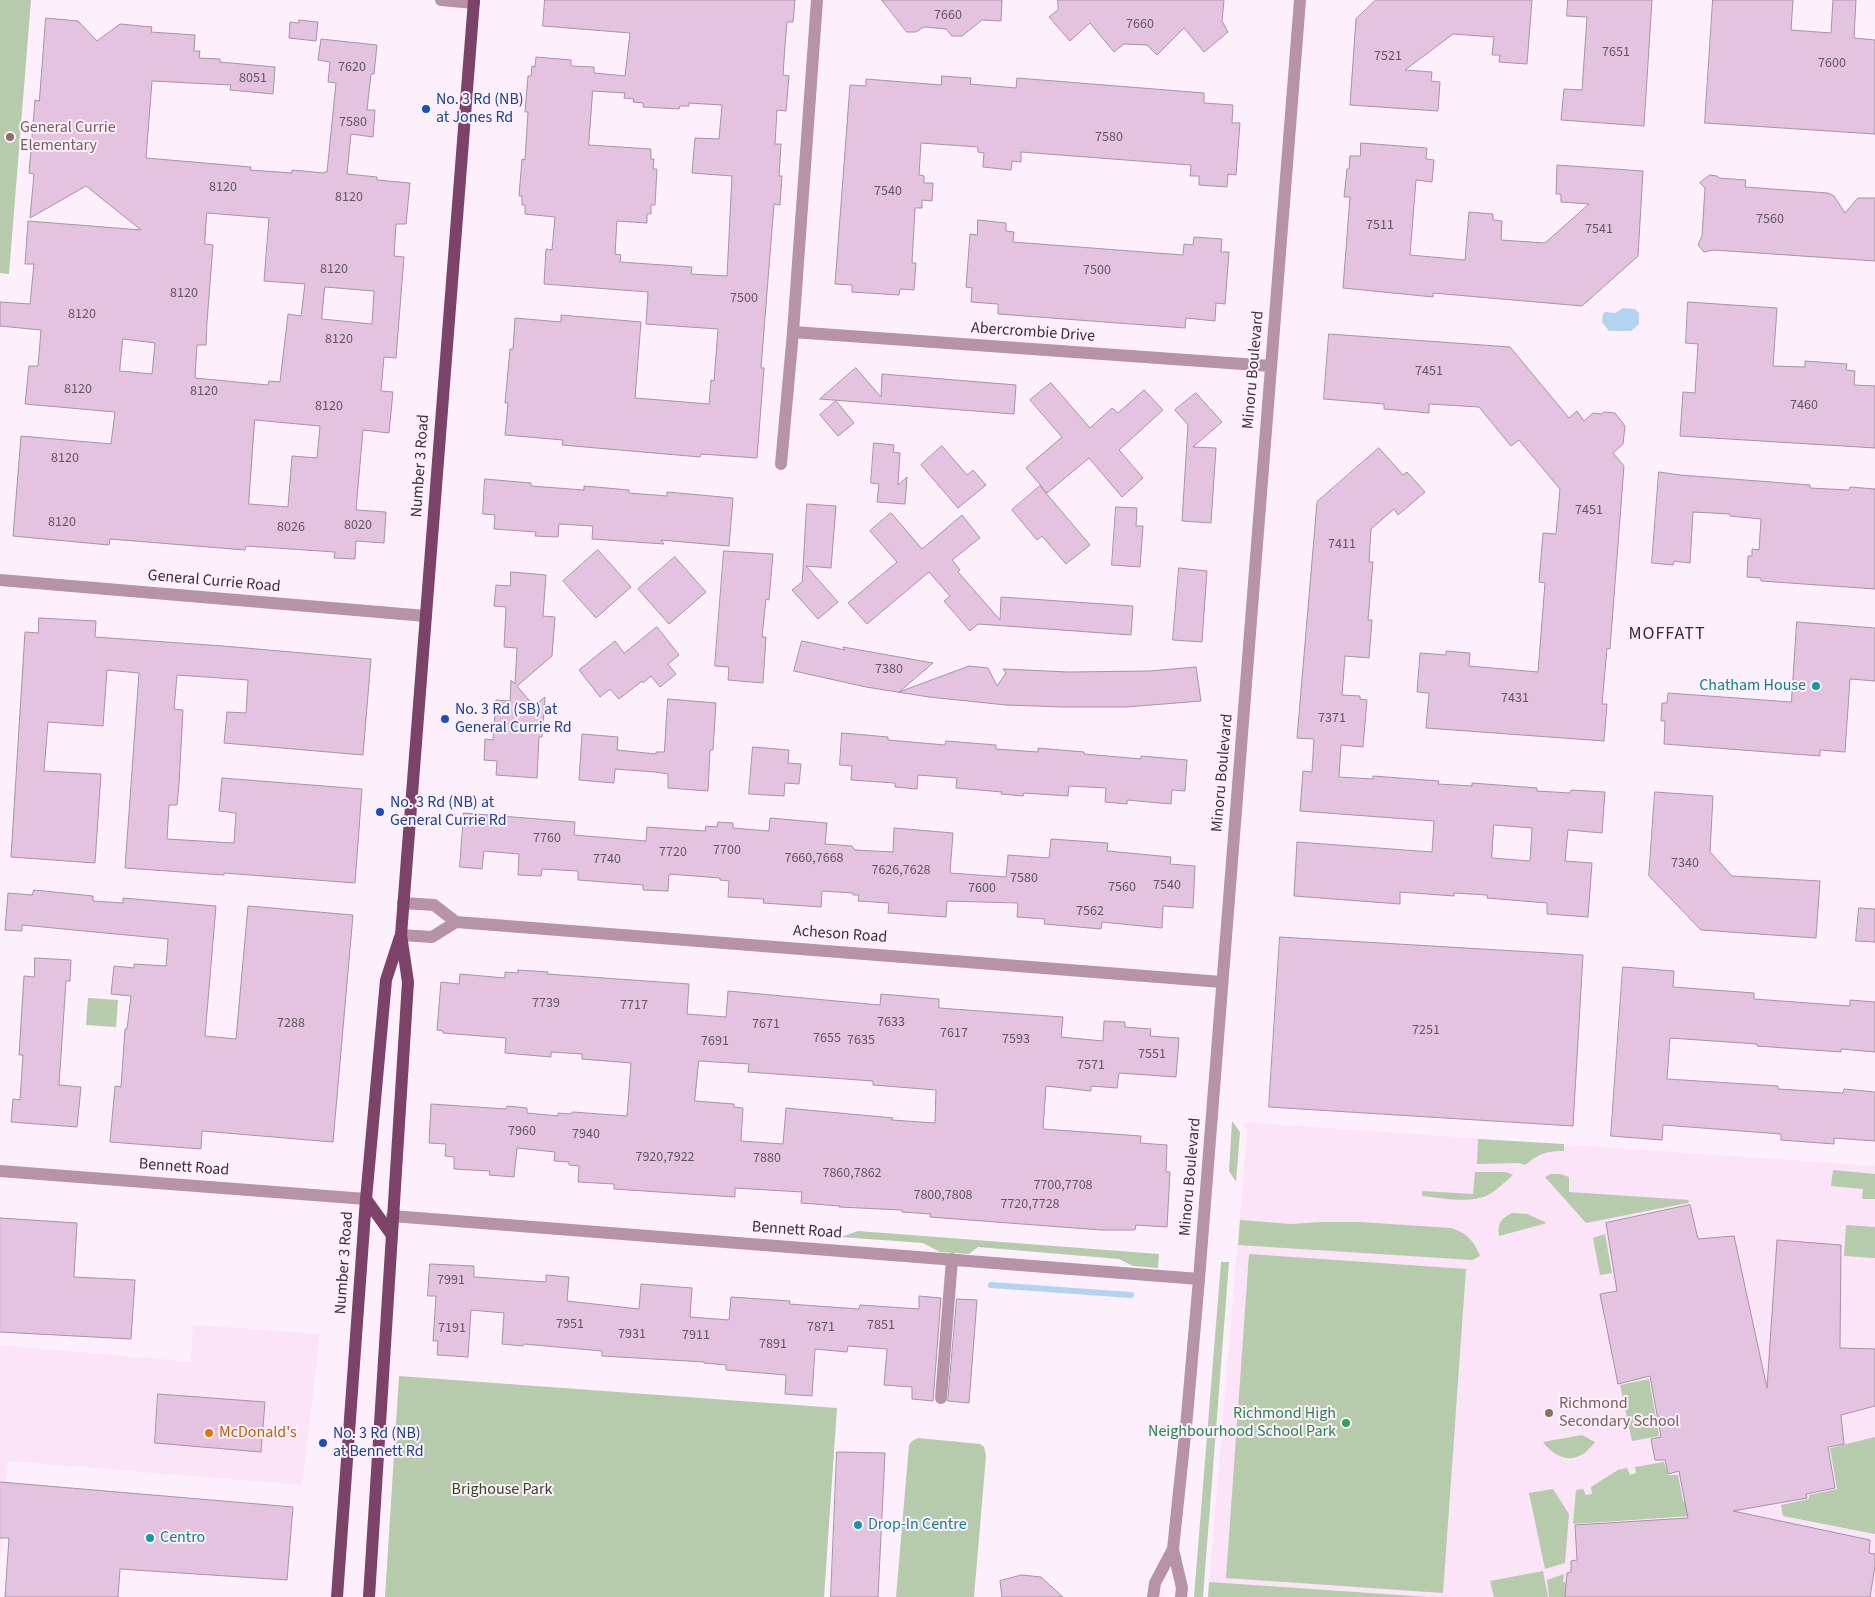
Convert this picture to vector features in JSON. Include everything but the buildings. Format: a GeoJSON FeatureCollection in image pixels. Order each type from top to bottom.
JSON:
{"type":"FeatureCollection","features":[{"type":"Feature","properties":{"kind":"main road","name":"Number 3 Road"},"geometry":{"type":"LineString","coordinates":[[370,1597],[392,1216],[408,982],[401,935],[403,903],[474,2]]}},
{"type":"Feature","properties":{"kind":"main road","name":"Number 3 Road"},"geometry":{"type":"LineString","coordinates":[[337,1597],[366,1199],[386,980],[401,935]]}},
{"type":"Feature","properties":{"kind":"main road"},"geometry":{"type":"LineString","coordinates":[[366,1199],[391,1234]]}},
{"type":"Feature","properties":{"kind":"street"},"geometry":{"type":"LineString","coordinates":[[441,0],[474,2]]}},
{"type":"Feature","properties":{"kind":"street"},"geometry":{"type":"LineString","coordinates":[[782,464],[794,332],[817,0]]}},
{"type":"Feature","properties":{"kind":"street","name":"Minoru Boulevard"},"geometry":{"type":"LineString","coordinates":[[1153,1597],[1155,1583],[1172,1549],[1187,1416],[1300,0]]}},
{"type":"Feature","properties":{"kind":"street","name":"Abercrombie Drive"},"geometry":{"type":"LineString","coordinates":[[794,332],[1271,366]]}},
{"type":"Feature","properties":{"kind":"street","name":"General Currie Road"},"geometry":{"type":"LineString","coordinates":[[0,580],[426,616]]}},
{"type":"Feature","properties":{"kind":"street"},"geometry":{"type":"LineString","coordinates":[[401,935],[432,937],[456,922],[434,905],[403,903]]}},
{"type":"Feature","properties":{"kind":"street","name":"Acheson Road"},"geometry":{"type":"LineString","coordinates":[[456,922],[1222,982]]}},
{"type":"Feature","properties":{"kind":"street","name":"Bennett Road"},"geometry":{"type":"LineString","coordinates":[[0,1171],[366,1199]]}},
{"type":"Feature","properties":{"kind":"street","name":"Bennett Road"},"geometry":{"type":"LineString","coordinates":[[392,1216],[1198,1280]]}},
{"type":"Feature","properties":{"kind":"street"},"geometry":{"type":"LineString","coordinates":[[942,1398],[952,1259]]}},
{"type":"Feature","properties":{"kind":"street","name":"Minoru Boulevard"},"geometry":{"type":"LineString","coordinates":[[1172,1549],[1182,1588],[1181,1597]]}},
{"type":"Feature","properties":{"kind":"shaded area","name":"Richmond Secondary School"},"geometry":{"type":"Polygon","coordinates":[[[1242,1122],[1875,1166],[1875,1597],[1208,1597],[1247,1132],[1242,1122]]]}},
{"type":"Feature","properties":{"kind":"shaded area"},"geometry":{"type":"Polygon","coordinates":[[[193,1325],[320,1334],[302,1485],[8,1461],[0,1565],[0,1345],[191,1362],[193,1325]]]}},
{"type":"Feature","properties":{"kind":"green space","name":"General Currie Elementary"},"geometry":{"type":"Polygon","coordinates":[[[0,0],[31,0],[9,274],[0,273],[0,0]]]}},
{"type":"Feature","properties":{"kind":"green space"},"geometry":{"type":"Polygon","coordinates":[[[88,998],[118,1000],[116,1027],[86,1025],[88,998]]]}},
{"type":"Feature","properties":{"kind":"green space"},"geometry":{"type":"Polygon","coordinates":[[[1232,1121],[1240,1132],[1236,1182],[1229,1171],[1232,1121]]]}},
{"type":"Feature","properties":{"kind":"green space"},"geometry":{"type":"Polygon","coordinates":[[[1478,1139],[1564,1144],[1564,1151],[1543,1154],[1525,1165],[1519,1163],[1477,1164],[1478,1139]]]}},
{"type":"Feature","properties":{"kind":"green space"},"geometry":{"type":"Polygon","coordinates":[[[1833,1170],[1875,1174],[1875,1199],[1862,1199],[1863,1189],[1831,1186],[1833,1170]]]}},
{"type":"Feature","properties":{"kind":"green space"},"geometry":{"type":"Polygon","coordinates":[[[1475,1172],[1506,1172],[1513,1175],[1495,1191],[1481,1198],[1456,1200],[1422,1196],[1422,1191],[1473,1194],[1475,1172]]]}},
{"type":"Feature","properties":{"kind":"green space"},"geometry":{"type":"Polygon","coordinates":[[[1551,1174],[1569,1177],[1569,1192],[1689,1200],[1688,1203],[1586,1223],[1545,1177],[1551,1174]]]}},
{"type":"Feature","properties":{"kind":"green space"},"geometry":{"type":"Polygon","coordinates":[[[1512,1213],[1527,1214],[1547,1223],[1499,1236],[1501,1222],[1512,1213]]]}},
{"type":"Feature","properties":{"kind":"green space"},"geometry":{"type":"Polygon","coordinates":[[[1240,1220],[1291,1224],[1360,1222],[1451,1228],[1469,1238],[1480,1256],[1472,1260],[1238,1245],[1240,1220]]]}},
{"type":"Feature","properties":{"kind":"green space"},"geometry":{"type":"Polygon","coordinates":[[[1846,1225],[1875,1227],[1875,1258],[1844,1256],[1846,1225]]]}},
{"type":"Feature","properties":{"kind":"green space"},"geometry":{"type":"Polygon","coordinates":[[[858,1231],[1159,1254],[1158,1268],[1133,1266],[1119,1259],[978,1247],[969,1254],[940,1252],[923,1243],[841,1237],[858,1231]]]}},
{"type":"Feature","properties":{"kind":"green space"},"geometry":{"type":"Polygon","coordinates":[[[1605,1234],[1612,1273],[1600,1275],[1593,1238],[1605,1234]]]}},
{"type":"Feature","properties":{"kind":"green space","name":"Richmond High Neighbourhood School Park"},"geometry":{"type":"Polygon","coordinates":[[[1249,1254],[1466,1269],[1443,1593],[1226,1578],[1249,1254]]]}},
{"type":"Feature","properties":{"kind":"green space"},"geometry":{"type":"Polygon","coordinates":[[[1221,1262],[1229,1262],[1203,1597],[1194,1597],[1221,1262]]]}},
{"type":"Feature","properties":{"kind":"green space","name":"Brighouse Park"},"geometry":{"type":"Polygon","coordinates":[[[399,1376],[837,1408],[824,1597],[385,1597],[399,1376]]]}},
{"type":"Feature","properties":{"kind":"green space"},"geometry":{"type":"Polygon","coordinates":[[[1649,1379],[1659,1436],[1632,1441],[1620,1385],[1649,1379]]]}},
{"type":"Feature","properties":{"kind":"green space"},"geometry":{"type":"Polygon","coordinates":[[[1582,1435],[1595,1442],[1589,1449],[1576,1457],[1562,1457],[1549,1449],[1543,1442],[1582,1435]]]}},
{"type":"Feature","properties":{"kind":"green space"},"geometry":{"type":"Polygon","coordinates":[[[1875,1437],[1875,1534],[1783,1516],[1781,1505],[1809,1499],[1809,1495],[1837,1489],[1830,1448],[1875,1437]]]}},
{"type":"Feature","properties":{"kind":"green space"},"geometry":{"type":"Polygon","coordinates":[[[918,1438],[980,1444],[984,1447],[986,1456],[974,1597],[896,1597],[909,1445],[918,1438]]]}},
{"type":"Feature","properties":{"kind":"green space"},"geometry":{"type":"Polygon","coordinates":[[[1664,1462],[1668,1475],[1678,1475],[1683,1501],[1687,1503],[1690,1516],[1573,1524],[1576,1490],[1583,1489],[1586,1495],[1592,1494],[1591,1487],[1618,1470],[1627,1468],[1630,1475],[1636,1473],[1635,1467],[1664,1462]]]}},
{"type":"Feature","properties":{"kind":"green space"},"geometry":{"type":"Polygon","coordinates":[[[1553,1489],[1569,1514],[1565,1563],[1545,1569],[1529,1493],[1553,1489]]]}},
{"type":"Feature","properties":{"kind":"green space"},"geometry":{"type":"Polygon","coordinates":[[[1543,1571],[1548,1597],[1494,1597],[1490,1581],[1543,1571]]]}},
{"type":"Feature","properties":{"kind":"green space"},"geometry":{"type":"Polygon","coordinates":[[[1564,1574],[1563,1582],[1566,1582],[1565,1597],[1549,1597],[1547,1580],[1564,1574]]]}},
{"type":"Feature","properties":{"kind":"green space"},"geometry":{"type":"Polygon","coordinates":[[[1209,1582],[1428,1597],[1208,1597],[1209,1582]]]}},
{"type":"Feature","properties":{"kind":"water"},"geometry":{"type":"Polygon","coordinates":[[[1623,308],[1635,309],[1639,313],[1639,324],[1631,331],[1609,331],[1602,322],[1603,314],[1605,312],[1615,313],[1623,308]]]}},
{"type":"Feature","properties":{"kind":"waterway"},"geometry":{"type":"LineString","coordinates":[[991,1285],[1131,1295]]}},
{"type":"Feature","properties":{"kind":"place","name":"No. 3 Rd (NB) at Jones Rd"},"geometry":{"type":"Point","coordinates":[426,109]}},
{"type":"Feature","properties":{"kind":"place","name":"General Currie Elementary"},"geometry":{"type":"Point","coordinates":[10,137]}},
{"type":"Feature","properties":{"kind":"place","name":"Chatham House"},"geometry":{"type":"Point","coordinates":[1816,686]}},
{"type":"Feature","properties":{"kind":"place","name":"No. 3 Rd (SB) at General Currie Rd"},"geometry":{"type":"Point","coordinates":[445,719]}},
{"type":"Feature","properties":{"kind":"place","name":"No. 3 Rd (NB) at General Currie Rd"},"geometry":{"type":"Point","coordinates":[380,812]}},
{"type":"Feature","properties":{"kind":"place","name":"Richmond Secondary School"},"geometry":{"type":"Point","coordinates":[1549,1413]}},
{"type":"Feature","properties":{"kind":"place","name":"Richmond High Neighbourhood School Park"},"geometry":{"type":"Point","coordinates":[1346,1423]}},
{"type":"Feature","properties":{"kind":"place","name":"McDonald's"},"geometry":{"type":"Point","coordinates":[209,1433]}},
{"type":"Feature","properties":{"kind":"place","name":"No. 3 Rd (NB) at Bennett Rd"},"geometry":{"type":"Point","coordinates":[323,1443]}},
{"type":"Feature","properties":{"kind":"place","name":"Drop-In Centre"},"geometry":{"type":"Point","coordinates":[858,1525]}},
{"type":"Feature","properties":{"kind":"place","name":"Centro"},"geometry":{"type":"Point","coordinates":[150,1538]}},
{"type":"Feature","properties":{"kind":"district","name":"MOFFATT"},"geometry":{"type":"Point","coordinates":[1667,635]}}]}
